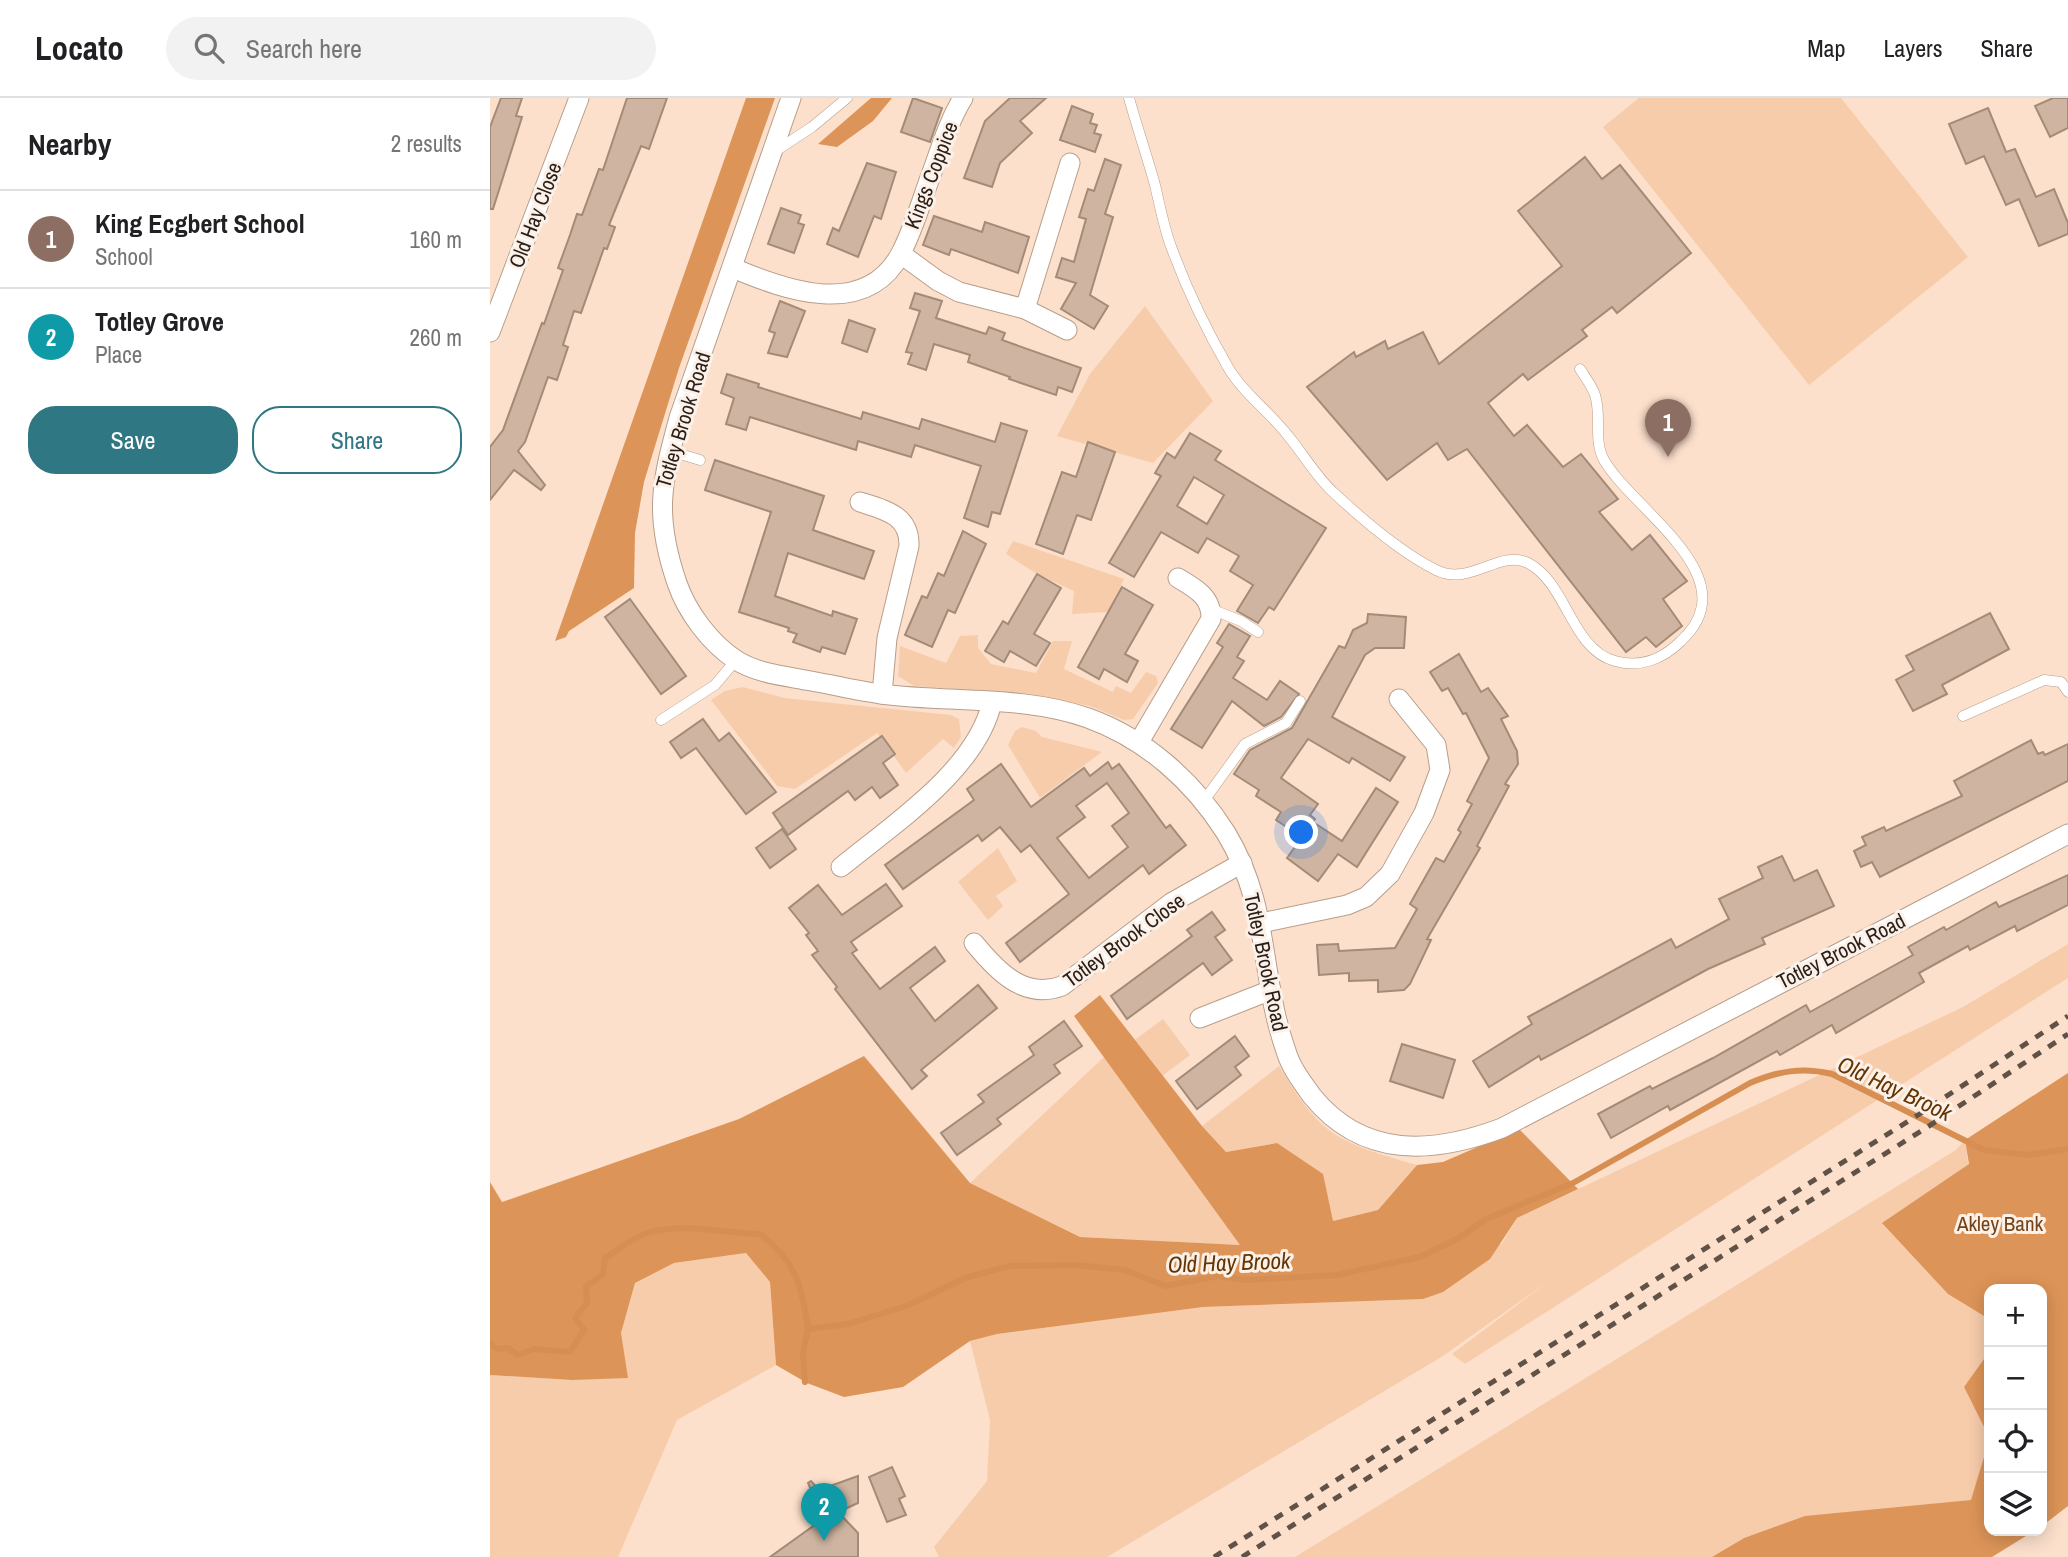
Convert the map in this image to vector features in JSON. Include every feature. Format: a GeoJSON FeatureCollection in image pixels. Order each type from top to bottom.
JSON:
{"type":"FeatureCollection","features":[{"type":"Feature","properties":{"kind":"street","name":"Old Hay Close"},"geometry":{"type":"LineString","coordinates":[[490,332],[579,98]]}},
{"type":"Feature","properties":{"kind":"street","name":"Totley Brook Road"},"geometry":{"type":"LineString","coordinates":[[791,98],[670,451],[660,496],[670,564],[681,595],[713,641],[736,660],[763,672],[882,694],[1050,709],[1085,717],[1139,742],[1192,787],[1242,863],[1261,923],[1271,990],[1291,1062],[1300,1081],[1338,1122],[1364,1137],[1388,1144],[1416,1147],[1463,1143],[1502,1128],[2068,834]]}},
{"type":"Feature","properties":{"kind":"street","name":"Kings Coppice"},"geometry":{"type":"LineString","coordinates":[[733,268],[782,288],[817,295],[841,294],[879,278],[901,254],[947,131],[963,98]]}},
{"type":"Feature","properties":{"kind":"street"},"geometry":{"type":"LineString","coordinates":[[1025,309],[1070,163]]}},
{"type":"Feature","properties":{"kind":"street","name":"Kings Coppice"},"geometry":{"type":"LineString","coordinates":[[901,254],[938,281],[959,292],[1025,309],[1067,330]]}},
{"type":"Feature","properties":{"kind":"street"},"geometry":{"type":"LineString","coordinates":[[860,502],[888,511],[901,519],[910,531],[909,546],[887,638],[882,694]]}},
{"type":"Feature","properties":{"kind":"street"},"geometry":{"type":"LineString","coordinates":[[1139,742],[1211,619],[1211,609],[1198,590],[1178,578]]}},
{"type":"Feature","properties":{"kind":"street"},"geometry":{"type":"LineString","coordinates":[[1261,923],[1347,905],[1366,897],[1390,874],[1424,813],[1440,770],[1436,746],[1399,699]]}},
{"type":"Feature","properties":{"kind":"street"},"geometry":{"type":"LineString","coordinates":[[841,867],[920,802],[955,768],[979,735],[992,702]]}},
{"type":"Feature","properties":{"kind":"street","name":"Totley Brook Close"},"geometry":{"type":"LineString","coordinates":[[974,943],[1004,976],[1037,991],[1050,991],[1062,986],[1171,903],[1242,863]]}},
{"type":"Feature","properties":{"kind":"street"},"geometry":{"type":"LineString","coordinates":[[1200,1018],[1271,990]]}},
{"type":"Feature","properties":{"kind":"lane"},"geometry":{"type":"LineString","coordinates":[[1129,98],[1171,246],[1196,305],[1231,372],[1281,426],[1332,492],[1387,537],[1435,569],[1451,575],[1467,575],[1513,560],[1528,563],[1545,577],[1596,649],[1612,660],[1629,664],[1649,662],[1669,653],[1689,635],[1703,609],[1699,576],[1688,558],[1644,504],[1614,475],[1602,456],[1595,392],[1580,369]]}},
{"type":"Feature","properties":{"kind":"lane"},"geometry":{"type":"LineString","coordinates":[[772,153],[842,99]]}},
{"type":"Feature","properties":{"kind":"lane"},"geometry":{"type":"LineString","coordinates":[[670,451],[701,460]]}},
{"type":"Feature","properties":{"kind":"lane"},"geometry":{"type":"LineString","coordinates":[[1211,609],[1233,617],[1258,632]]}},
{"type":"Feature","properties":{"kind":"lane"},"geometry":{"type":"LineString","coordinates":[[661,720],[715,685],[736,660]]}},
{"type":"Feature","properties":{"kind":"lane"},"geometry":{"type":"LineString","coordinates":[[1964,716],[2044,680],[2060,682],[2068,692]]}},
{"type":"Feature","properties":{"kind":"lane"},"geometry":{"type":"LineString","coordinates":[[1203,802],[1245,744],[1286,723],[1300,701]]}},
{"type":"Feature","properties":{"kind":"shaded area"},"geometry":{"type":"Polygon","coordinates":[[[1639,98],[1841,98],[1968,257],[1809,385],[1603,127],[1639,98]]]}},
{"type":"Feature","properties":{"kind":"shaded area"},"geometry":{"type":"Polygon","coordinates":[[[1145,306],[1213,401],[1153,463],[1057,436],[1090,374],[1145,306]]]}},
{"type":"Feature","properties":{"kind":"shaded area"},"geometry":{"type":"Polygon","coordinates":[[[1013,541],[1124,579],[1108,612],[1072,614],[1074,591],[1037,574],[1006,554],[1013,541]]]}},
{"type":"Feature","properties":{"kind":"shaded area"},"geometry":{"type":"Polygon","coordinates":[[[978,635],[978,648],[991,664],[1036,673],[1053,641],[1072,641],[1064,669],[1113,692],[1116,686],[1131,693],[1146,672],[1156,676],[1158,683],[1133,719],[1124,720],[1090,706],[1034,695],[914,686],[898,676],[900,646],[946,663],[960,636],[978,635]]]}},
{"type":"Feature","properties":{"kind":"shaded area"},"geometry":{"type":"Polygon","coordinates":[[[743,687],[784,698],[951,715],[959,719],[961,737],[954,748],[943,739],[906,773],[877,733],[795,789],[777,786],[711,700],[725,691],[743,687]]]}},
{"type":"Feature","properties":{"kind":"shaded area"},"geometry":{"type":"Polygon","coordinates":[[[1022,727],[1036,731],[1042,737],[1102,752],[1040,798],[1008,745],[1015,731],[1022,727]]]}},
{"type":"Feature","properties":{"kind":"shaded area"},"geometry":{"type":"Polygon","coordinates":[[[998,848],[1017,881],[996,896],[1003,906],[988,920],[958,882],[998,848]]]}},
{"type":"Feature","properties":{"kind":"shaded area"},"geometry":{"type":"Polygon","coordinates":[[[2068,944],[2068,978],[1465,1364],[1452,1354],[1549,1281],[1443,1356],[1107,1557],[939,1557],[934,1547],[987,1481],[990,1420],[970,1341],[997,1334],[1203,1307],[1423,1299],[1502,1243],[1517,1218],[1963,1007],[2068,944]]]}},
{"type":"Feature","properties":{"kind":"shaded area"},"geometry":{"type":"Polygon","coordinates":[[[1163,1019],[1190,1055],[1162,1076],[1135,1040],[1163,1019]]]}},
{"type":"Feature","properties":{"kind":"shaded area"},"geometry":{"type":"Polygon","coordinates":[[[1105,1056],[1241,1245],[1080,1237],[970,1183],[1105,1056]]]}},
{"type":"Feature","properties":{"kind":"shaded area"},"geometry":{"type":"Polygon","coordinates":[[[1279,1066],[1308,1109],[1335,1134],[1368,1150],[1417,1165],[1378,1210],[1333,1221],[1277,1143],[1226,1152],[1202,1126],[1279,1066]]]}},
{"type":"Feature","properties":{"kind":"shaded area"},"geometry":{"type":"Polygon","coordinates":[[[1965,1140],[1985,1284],[1984,1359],[1964,1387],[1984,1427],[1984,1456],[1972,1500],[1907,1507],[1744,1538],[1712,1557],[1295,1557],[1956,1150],[1965,1140]]]}},
{"type":"Feature","properties":{"kind":"shaded area"},"geometry":{"type":"Polygon","coordinates":[[[746,1253],[770,1282],[776,1365],[677,1420],[618,1557],[490,1557],[490,1375],[572,1380],[621,1333],[635,1283],[674,1263],[746,1253]]]}},
{"type":"Feature","properties":{"kind":"green space"},"geometry":{"type":"Polygon","coordinates":[[[746,98],[775,98],[679,368],[644,482],[635,533],[634,588],[569,631],[566,637],[555,641],[746,98]]]}},
{"type":"Feature","properties":{"kind":"green space"},"geometry":{"type":"Polygon","coordinates":[[[871,98],[892,98],[873,121],[837,147],[818,144],[871,98]]]}},
{"type":"Feature","properties":{"kind":"green space"},"geometry":{"type":"Polygon","coordinates":[[[1100,995],[1202,1126],[1226,1152],[1277,1143],[1323,1174],[1333,1221],[1378,1210],[1417,1165],[1443,1162],[1519,1129],[1578,1189],[1517,1218],[1490,1259],[1443,1292],[1423,1299],[1203,1307],[997,1334],[970,1341],[903,1387],[844,1397],[807,1383],[776,1365],[770,1282],[746,1253],[674,1263],[635,1283],[621,1333],[628,1378],[572,1380],[490,1375],[490,1182],[502,1202],[739,1119],[864,1056],[970,1183],[1080,1237],[1240,1245],[1074,1016],[1100,995]]]}},
{"type":"Feature","properties":{"kind":"green space","name":"Akley Bank"},"geometry":{"type":"Polygon","coordinates":[[[2068,1073],[2068,1506],[2047,1522],[2047,1284],[1984,1284],[1984,1316],[1948,1294],[1882,1223],[1969,1164],[1965,1140],[2068,1073]]]}},
{"type":"Feature","properties":{"kind":"green space"},"geometry":{"type":"Polygon","coordinates":[[[1984,1359],[1984,1427],[1964,1387],[1984,1359]]]}},
{"type":"Feature","properties":{"kind":"green space"},"geometry":{"type":"Polygon","coordinates":[[[1984,1457],[1984,1536],[2026,1536],[1992,1557],[1712,1557],[1744,1538],[1805,1516],[1971,1500],[1984,1457]]]}},
{"type":"Feature","properties":{"kind":"building"},"geometry":{"type":"Polygon","coordinates":[[[501,98],[522,98],[516,116],[522,117],[493,209],[490,209],[490,127],[501,98]]]}},
{"type":"Feature","properties":{"kind":"building"},"geometry":{"type":"Polygon","coordinates":[[[627,98],[667,98],[649,149],[641,146],[609,225],[615,227],[607,249],[604,248],[581,313],[574,311],[563,345],[568,347],[557,380],[548,377],[525,442],[518,451],[545,485],[541,490],[514,470],[490,500],[490,447],[503,430],[563,270],[558,268],[577,214],[582,215],[599,169],[603,170],[627,98]]]}},
{"type":"Feature","properties":{"kind":"building"},"geometry":{"type":"Polygon","coordinates":[[[913,98],[942,108],[930,142],[901,132],[913,98]]]}},
{"type":"Feature","properties":{"kind":"building"},"geometry":{"type":"Polygon","coordinates":[[[1010,98],[1046,98],[1020,121],[1032,133],[1000,163],[992,187],[964,178],[985,121],[1010,98]]]}},
{"type":"Feature","properties":{"kind":"building"},"geometry":{"type":"Polygon","coordinates":[[[2053,98],[2068,98],[2068,128],[2050,137],[2035,106],[2053,98]]]}},
{"type":"Feature","properties":{"kind":"building"},"geometry":{"type":"Polygon","coordinates":[[[1072,106],[1093,114],[1090,123],[1097,125],[1094,133],[1101,135],[1095,152],[1060,140],[1072,106]]]}},
{"type":"Feature","properties":{"kind":"building"},"geometry":{"type":"Polygon","coordinates":[[[1988,108],[2006,152],[2015,149],[2036,197],[2054,189],[2068,223],[2068,234],[2039,246],[2019,199],[2006,205],[1984,156],[1966,164],[1949,124],[1988,108]]]}},
{"type":"Feature","properties":{"kind":"building"},"geometry":{"type":"Polygon","coordinates":[[[1585,157],[1602,179],[1620,165],[1691,253],[1617,313],[1612,307],[1582,330],[1587,336],[1528,380],[1523,374],[1488,403],[1514,436],[1527,425],[1563,467],[1581,454],[1618,499],[1599,512],[1632,550],[1650,535],[1687,581],[1663,599],[1682,626],[1656,647],[1646,637],[1626,652],[1467,449],[1448,460],[1437,443],[1387,480],[1307,387],[1354,352],[1356,357],[1385,341],[1388,349],[1423,332],[1439,364],[1562,266],[1518,211],[1585,157]]]}},
{"type":"Feature","properties":{"kind":"building"},"geometry":{"type":"Polygon","coordinates":[[[1105,159],[1121,165],[1105,214],[1113,217],[1090,295],[1108,306],[1094,329],[1061,309],[1076,283],[1056,277],[1062,258],[1074,262],[1086,219],[1079,217],[1088,189],[1094,191],[1105,159]]]}},
{"type":"Feature","properties":{"kind":"building"},"geometry":{"type":"Polygon","coordinates":[[[867,163],[896,172],[881,219],[874,216],[858,257],[827,244],[833,228],[839,231],[867,163]]]}},
{"type":"Feature","properties":{"kind":"building"},"geometry":{"type":"Polygon","coordinates":[[[781,208],[801,215],[798,223],[804,225],[794,253],[768,244],[781,208]]]}},
{"type":"Feature","properties":{"kind":"building"},"geometry":{"type":"Polygon","coordinates":[[[934,216],[982,232],[985,222],[1029,237],[1018,273],[951,249],[949,255],[923,245],[934,216]]]}},
{"type":"Feature","properties":{"kind":"building"},"geometry":{"type":"Polygon","coordinates":[[[915,293],[942,301],[936,318],[986,334],[989,327],[1005,333],[1002,340],[1081,368],[1072,392],[1058,387],[1056,395],[1009,379],[1010,377],[968,362],[970,355],[934,344],[926,370],[908,364],[912,353],[906,352],[920,311],[910,308],[915,293]]]}},
{"type":"Feature","properties":{"kind":"building"},"geometry":{"type":"Polygon","coordinates":[[[780,301],[805,311],[787,357],[768,353],[775,333],[769,331],[780,301]]]}},
{"type":"Feature","properties":{"kind":"building"},"geometry":{"type":"Polygon","coordinates":[[[849,320],[875,329],[867,352],[842,343],[849,320]]]}},
{"type":"Feature","properties":{"kind":"building"},"geometry":{"type":"Polygon","coordinates":[[[727,374],[759,384],[758,387],[861,419],[863,412],[919,429],[922,419],[995,442],[1001,423],[1027,431],[1000,514],[992,512],[988,527],[964,518],[981,466],[915,445],[911,457],[858,441],[856,450],[750,417],[746,430],[726,424],[734,398],[721,393],[727,374]]]}},
{"type":"Feature","properties":{"kind":"building"},"geometry":{"type":"Polygon","coordinates":[[[1190,433],[1221,451],[1215,460],[1326,528],[1274,610],[1269,607],[1258,623],[1237,611],[1253,585],[1230,571],[1239,556],[1207,538],[1198,553],[1161,532],[1134,577],[1109,563],[1161,476],[1155,473],[1167,453],[1175,458],[1190,433]],[[1194,477],[1177,506],[1207,524],[1224,495],[1194,477]]]}},
{"type":"Feature","properties":{"kind":"building"},"geometry":{"type":"Polygon","coordinates":[[[1088,442],[1115,452],[1091,520],[1077,515],[1063,554],[1036,544],[1062,472],[1076,477],[1088,442]]]}},
{"type":"Feature","properties":{"kind":"building"},"geometry":{"type":"Polygon","coordinates":[[[715,460],[824,496],[813,530],[874,551],[864,579],[788,553],[775,596],[832,616],[833,611],[857,619],[845,654],[822,647],[820,652],[793,642],[797,634],[788,631],[789,628],[739,612],[771,512],[705,490],[715,460]]]}},
{"type":"Feature","properties":{"kind":"building"},"geometry":{"type":"Polygon","coordinates":[[[963,531],[986,544],[955,613],[948,610],[932,647],[905,635],[922,596],[927,598],[938,573],[944,576],[963,531]]]}},
{"type":"Feature","properties":{"kind":"building"},"geometry":{"type":"Polygon","coordinates":[[[1037,574],[1061,588],[1034,634],[1050,643],[1036,666],[1010,651],[1004,662],[985,651],[1003,621],[1008,624],[1037,574]]]}},
{"type":"Feature","properties":{"kind":"building"},"geometry":{"type":"Polygon","coordinates":[[[1122,587],[1153,605],[1125,654],[1138,661],[1127,682],[1104,669],[1099,679],[1078,667],[1122,587]]]}},
{"type":"Feature","properties":{"kind":"building"},"geometry":{"type":"Polygon","coordinates":[[[630,599],[686,676],[661,694],[605,617],[630,599]]]}},
{"type":"Feature","properties":{"kind":"building"},"geometry":{"type":"Polygon","coordinates":[[[1990,613],[2009,649],[1942,685],[1947,694],[1913,711],[1896,680],[1914,670],[1906,656],[1990,613]]]}},
{"type":"Feature","properties":{"kind":"building"},"geometry":{"type":"Polygon","coordinates":[[[1368,614],[1406,617],[1404,648],[1375,648],[1365,655],[1332,717],[1405,757],[1390,781],[1352,758],[1349,763],[1308,739],[1281,778],[1318,804],[1310,815],[1315,819],[1313,822],[1342,841],[1376,788],[1398,802],[1357,867],[1338,854],[1318,881],[1287,858],[1302,837],[1276,820],[1281,812],[1256,796],[1259,790],[1234,774],[1250,750],[1292,728],[1339,646],[1345,648],[1353,630],[1367,623],[1368,614]]]}},
{"type":"Feature","properties":{"kind":"building"},"geometry":{"type":"Polygon","coordinates":[[[1229,624],[1250,636],[1237,657],[1244,661],[1233,678],[1267,700],[1280,681],[1299,694],[1281,717],[1264,726],[1232,701],[1202,748],[1171,729],[1223,647],[1217,643],[1229,624]]]}},
{"type":"Feature","properties":{"kind":"building"},"geometry":{"type":"Polygon","coordinates":[[[1459,654],[1481,692],[1488,688],[1508,716],[1501,719],[1517,751],[1518,764],[1505,784],[1509,786],[1477,846],[1480,848],[1427,939],[1431,940],[1410,984],[1404,990],[1378,992],[1378,980],[1349,981],[1349,973],[1319,975],[1317,945],[1338,944],[1339,951],[1395,948],[1417,909],[1410,904],[1436,858],[1444,862],[1461,832],[1458,830],[1472,804],[1467,801],[1489,758],[1466,713],[1463,714],[1448,688],[1442,691],[1430,672],[1459,654]]]}},
{"type":"Feature","properties":{"kind":"building"},"geometry":{"type":"Polygon","coordinates":[[[703,719],[719,741],[729,733],[776,792],[746,814],[696,748],[681,758],[670,742],[703,719]]]}},
{"type":"Feature","properties":{"kind":"building"},"geometry":{"type":"Polygon","coordinates":[[[882,736],[895,754],[883,763],[898,785],[880,798],[872,787],[855,800],[848,791],[788,835],[773,813],[882,736]]]}},
{"type":"Feature","properties":{"kind":"building"},"geometry":{"type":"Polygon","coordinates":[[[2031,740],[2038,754],[2043,752],[2045,755],[2068,744],[2068,781],[1880,877],[1872,862],[1861,867],[1854,851],[1866,845],[1862,837],[1884,827],[1886,831],[1962,796],[1954,781],[2031,740]]]}},
{"type":"Feature","properties":{"kind":"building"},"geometry":{"type":"Polygon","coordinates":[[[1108,762],[1112,769],[1119,764],[1166,828],[1170,825],[1186,845],[1149,874],[1143,865],[1020,962],[1006,943],[1069,894],[1030,845],[1021,852],[1000,827],[982,841],[978,835],[903,889],[885,865],[974,800],[967,789],[1001,764],[1031,807],[1084,768],[1090,776],[1108,762]],[[1107,783],[1076,806],[1085,817],[1057,838],[1089,878],[1128,847],[1112,826],[1129,813],[1107,783]]]}},
{"type":"Feature","properties":{"kind":"building"},"geometry":{"type":"Polygon","coordinates":[[[782,829],[796,849],[770,868],[756,848],[782,829]]]}},
{"type":"Feature","properties":{"kind":"building"},"geometry":{"type":"Polygon","coordinates":[[[1782,856],[1794,881],[1817,870],[1834,906],[1762,938],[1765,944],[1708,969],[1541,1060],[1539,1056],[1489,1087],[1473,1061],[1532,1024],[1528,1017],[1671,939],[1676,948],[1729,919],[1719,899],[1763,878],[1758,867],[1782,856]]]}},
{"type":"Feature","properties":{"kind":"building"},"geometry":{"type":"Polygon","coordinates":[[[2068,875],[2068,905],[2017,931],[2015,926],[1970,950],[1968,946],[1919,973],[1924,982],[1836,1033],[1832,1025],[1780,1055],[1777,1051],[1670,1110],[1668,1106],[1611,1138],[1598,1114],[1650,1086],[1652,1089],[1713,1058],[1806,1005],[1810,1012],[1913,955],[1908,947],[1944,927],[1946,930],[1996,902],[1999,907],[2068,875]]]}},
{"type":"Feature","properties":{"kind":"building"},"geometry":{"type":"Polygon","coordinates":[[[886,884],[902,906],[851,942],[857,950],[852,953],[880,989],[935,947],[945,961],[910,988],[935,1021],[978,985],[997,1008],[921,1070],[927,1076],[912,1089],[835,989],[837,987],[812,955],[818,951],[806,935],[809,933],[789,908],[818,885],[842,915],[886,884]]]}},
{"type":"Feature","properties":{"kind":"building"},"geometry":{"type":"Polygon","coordinates":[[[1212,912],[1225,930],[1215,937],[1232,960],[1212,975],[1203,963],[1127,1019],[1111,996],[1192,936],[1187,930],[1212,912]]]}},
{"type":"Feature","properties":{"kind":"building"},"geometry":{"type":"Polygon","coordinates":[[[1064,1021],[1082,1046],[1054,1065],[1060,1073],[997,1119],[1001,1124],[957,1155],[941,1133],[984,1102],[978,1095],[1034,1055],[1029,1047],[1064,1021]]]}},
{"type":"Feature","properties":{"kind":"building"},"geometry":{"type":"Polygon","coordinates":[[[1235,1036],[1249,1056],[1235,1067],[1241,1075],[1197,1109],[1176,1081],[1235,1036]]]}},
{"type":"Feature","properties":{"kind":"building"},"geometry":{"type":"Polygon","coordinates":[[[1402,1044],[1455,1060],[1443,1098],[1390,1081],[1402,1044]]]}},
{"type":"Feature","properties":{"kind":"building"},"geometry":{"type":"Polygon","coordinates":[[[892,1467],[905,1496],[899,1499],[906,1515],[887,1522],[869,1477],[892,1467]]]}},
{"type":"Feature","properties":{"kind":"building"},"geometry":{"type":"Polygon","coordinates":[[[858,1476],[858,1503],[838,1512],[858,1533],[858,1557],[770,1557],[823,1519],[808,1483],[811,1481],[819,1490],[858,1476]]]}},
{"type":"Feature","properties":{"kind":"waterway","name":"Old Hay Brook"},"geometry":{"type":"LineString","coordinates":[[490,1343],[497,1349],[508,1348],[518,1355],[534,1349],[570,1352],[584,1330],[575,1318],[587,1303],[586,1287],[603,1274],[605,1258],[641,1235],[675,1228],[760,1234],[782,1254],[795,1276],[800,1287],[808,1329],[848,1324],[909,1305],[965,1278],[1009,1266],[1075,1265],[1125,1270],[1165,1286],[1218,1276],[1246,1280],[1337,1275],[1420,1257],[1459,1238],[1486,1219],[1573,1183],[1750,1083],[1790,1071],[1832,1074],[1984,1150],[2028,1155],[2068,1149]]}},
{"type":"Feature","properties":{"kind":"waterway"},"geometry":{"type":"LineString","coordinates":[[805,1382],[803,1353],[808,1329]]}},
{"type":"Feature","properties":{"kind":"railway"},"geometry":{"type":"LineString","coordinates":[[1214,1557],[1918,1115],[2068,1016]]}},
{"type":"Feature","properties":{"kind":"railway"},"geometry":{"type":"LineString","coordinates":[[1242,1557],[1926,1128],[2068,1034]]}},
{"type":"Feature","properties":{"kind":"place","name":"King Ecgbert School"},"geometry":{"type":"Point","coordinates":[1668,457]}},
{"type":"Feature","properties":{"kind":"place","name":"Totley Grove"},"geometry":{"type":"Point","coordinates":[824,1541]}}]}
